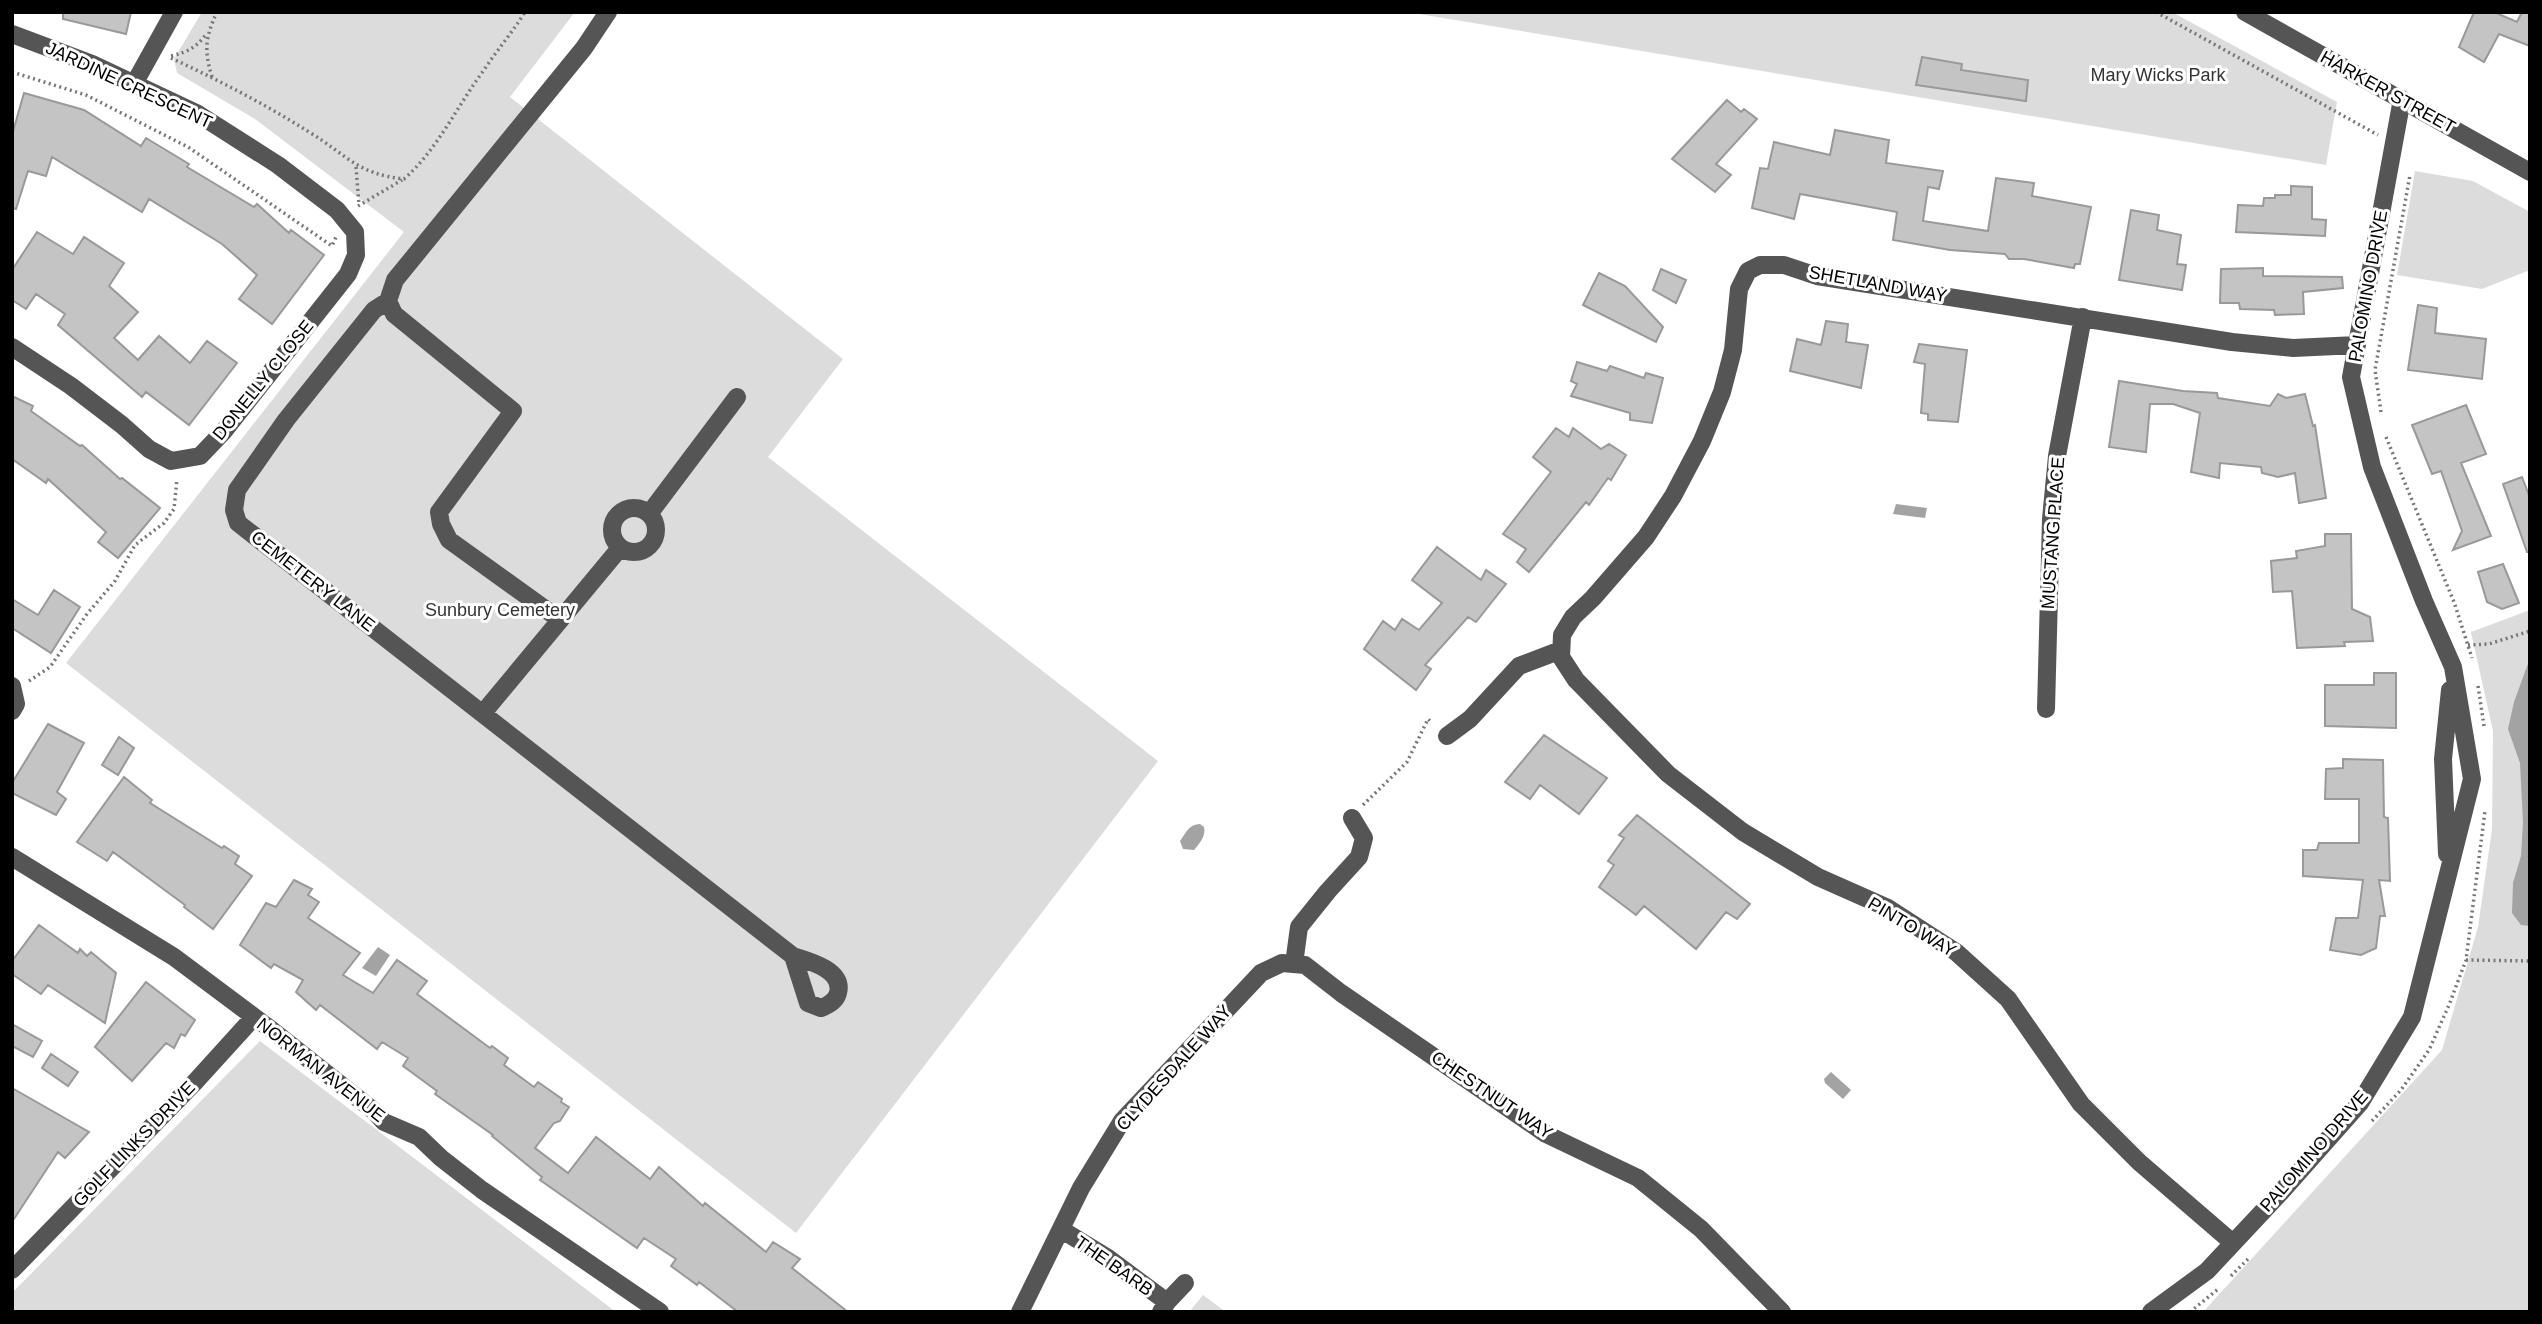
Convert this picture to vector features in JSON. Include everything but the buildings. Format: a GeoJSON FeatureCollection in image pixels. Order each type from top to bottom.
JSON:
{"type":"FeatureCollection","features":[{"type":"Feature","properties":{"kind":"street"},"geometry":{"type":"LineString","coordinates":[[134,83],[161,53],[174,12]]}},
{"type":"Feature","properties":{"kind":"street","name":"CEMETERY LANE"},"geometry":{"type":"LineString","coordinates":[[608,12],[584,48],[395,279],[388,301],[374,310],[286,420],[237,490],[234,510],[238,523],[793,956]]}},
{"type":"Feature","properties":{"kind":"street","name":"HARKER STREET"},"geometry":{"type":"LineString","coordinates":[[2245,12],[2530,173]]}},
{"type":"Feature","properties":{"kind":"street","name":"JARDINE CRESCENT"},"geometry":{"type":"LineString","coordinates":[[12,34],[134,83],[198,114],[244,143],[337,210],[355,232],[356,255]]}},
{"type":"Feature","properties":{"kind":"street","name":"PALOMINO DRIVE"},"geometry":{"type":"LineString","coordinates":[[2151,1312],[2207,1271],[2360,1103],[2412,1017],[2472,779],[2453,667],[2424,601],[2372,467],[2351,377],[2402,99]]}},
{"type":"Feature","properties":{"kind":"street","name":"DONELLY CLOSE"},"geometry":{"type":"LineString","coordinates":[[177,460],[200,456],[224,431],[348,274],[356,255]]}},
{"type":"Feature","properties":{"kind":"street","name":"SHETLAND WAY"},"geometry":{"type":"LineString","coordinates":[[1561,650],[1562,635],[1573,617],[1646,537],[1673,496],[1702,441],[1722,392],[1733,350],[1739,289],[1748,271],[1760,265],[1784,265],[1817,276],[2232,342],[2293,348],[2357,345]]}},
{"type":"Feature","properties":{"kind":"street"},"geometry":{"type":"LineString","coordinates":[[388,301],[394,314],[513,411],[439,512],[441,524],[449,540],[559,620]]}},
{"type":"Feature","properties":{"kind":"street","name":"MUSTANG PLACE"},"geometry":{"type":"LineString","coordinates":[[2046,709],[2051,519],[2057,456],[2083,317]]}},
{"type":"Feature","properties":{"kind":"street"},"geometry":{"type":"LineString","coordinates":[[12,347],[82,394],[149,449],[171,461],[177,460]]}},
{"type":"Feature","properties":{"kind":"street"},"geometry":{"type":"LineString","coordinates":[[649,514],[737,397]]}},
{"type":"Feature","properties":{"kind":"street"},"geometry":{"type":"LineString","coordinates":[[634,508],[649,514],[656,526],[653,541],[642,551],[620,548],[615,542],[612,526],[619,513],[634,508]]}},
{"type":"Feature","properties":{"kind":"street"},"geometry":{"type":"LineString","coordinates":[[483,713],[620,548]]}},
{"type":"Feature","properties":{"kind":"street"},"geometry":{"type":"LineString","coordinates":[[1447,736],[1470,719],[1519,666],[1561,650]]}},
{"type":"Feature","properties":{"kind":"street","name":"PINTO WAY"},"geometry":{"type":"LineString","coordinates":[[1561,650],[1561,657],[1576,680],[1668,775],[1743,832],[1818,877],[1888,908],[1964,960],[2008,999],[2081,1104],[2139,1162],[2234,1243]]}},
{"type":"Feature","properties":{"kind":"street","name":"PALOMINO DRIVE"},"geometry":{"type":"LineString","coordinates":[[2448,875],[2443,759],[2453,667]]}},
{"type":"Feature","properties":{"kind":"street"},"geometry":{"type":"LineString","coordinates":[[12,711],[16,704],[13,689]]}},
{"type":"Feature","properties":{"kind":"street"},"geometry":{"type":"LineString","coordinates":[[1294,964],[1299,927],[1359,857],[1364,838],[1352,817]]}},
{"type":"Feature","properties":{"kind":"street","name":"NORMAN AVENUE"},"geometry":{"type":"LineString","coordinates":[[12,856],[174,957],[374,1111],[384,1122],[419,1137],[482,1190],[660,1312]]}},
{"type":"Feature","properties":{"kind":"street","name":"CLYDESDALE WAY"},"geometry":{"type":"LineString","coordinates":[[1020,1312],[1081,1188],[1122,1121],[1261,973],[1282,963],[1294,964]]}},
{"type":"Feature","properties":{"kind":"street","name":"CHESTNUT WAY"},"geometry":{"type":"LineString","coordinates":[[1294,964],[1305,965],[1340,993],[1546,1134],[1638,1178],[1700,1228],[1782,1312]]}},
{"type":"Feature","properties":{"kind":"street","name":"GOLF LINKS DRIVE"},"geometry":{"type":"LineString","coordinates":[[12,1270],[195,1082],[254,1017]]}},
{"type":"Feature","properties":{"kind":"street","name":"THE BARB"},"geometry":{"type":"LineString","coordinates":[[1062,1230],[1108,1258],[1164,1307],[1185,1283]]}},
{"type":"Feature","properties":{"kind":"path"},"geometry":{"type":"LineString","coordinates":[[212,78],[205,47],[217,12]]}},
{"type":"Feature","properties":{"kind":"path"},"geometry":{"type":"LineString","coordinates":[[12,72],[86,95],[188,147],[332,246],[343,218],[359,205],[404,179],[423,162],[525,12]]}},
{"type":"Feature","properties":{"kind":"path"},"geometry":{"type":"LineString","coordinates":[[2157,12],[2394,144]]}},
{"type":"Feature","properties":{"kind":"path"},"geometry":{"type":"LineString","coordinates":[[161,53],[186,53],[198,46],[208,33]]}},
{"type":"Feature","properties":{"kind":"path"},"geometry":{"type":"LineString","coordinates":[[161,53],[311,132],[356,165],[383,177],[404,179]]}},
{"type":"Feature","properties":{"kind":"path"},"geometry":{"type":"LineString","coordinates":[[2381,418],[2375,370],[2412,164]]}},
{"type":"Feature","properties":{"kind":"path"},"geometry":{"type":"LineString","coordinates":[[356,165],[359,205]]}},
{"type":"Feature","properties":{"kind":"path"},"geometry":{"type":"LineString","coordinates":[[2383,429],[2454,602],[2473,662]]}},
{"type":"Feature","properties":{"kind":"path"},"geometry":{"type":"LineString","coordinates":[[13,689],[50,667],[115,581],[135,545],[164,523],[174,509],[177,498],[177,460]]}},
{"type":"Feature","properties":{"kind":"path"},"geometry":{"type":"LineString","coordinates":[[2468,645],[2489,644],[2530,631]]}},
{"type":"Feature","properties":{"kind":"path"},"geometry":{"type":"LineString","coordinates":[[2477,685],[2485,731]]}},
{"type":"Feature","properties":{"kind":"path"},"geometry":{"type":"LineString","coordinates":[[1352,817],[1407,762],[1428,719],[1447,736]]}},
{"type":"Feature","properties":{"kind":"path"},"geometry":{"type":"LineString","coordinates":[[2369,1124],[2401,1090],[2429,1050],[2466,960],[2486,804]]}},
{"type":"Feature","properties":{"kind":"path"},"geometry":{"type":"LineString","coordinates":[[2466,960],[2530,961]]}},
{"type":"Feature","properties":{"kind":"path"},"geometry":{"type":"LineString","coordinates":[[2230,1278],[2256,1250]]}},
{"type":"Feature","properties":{"kind":"path"},"geometry":{"type":"LineString","coordinates":[[2190,1312],[2221,1286]]}},
{"type":"Feature","properties":{"kind":"green space","name":"Sunbury Cemetery"},"geometry":{"type":"Polygon","coordinates":[[[202,12],[575,12],[510,97],[843,359],[768,457],[1158,761],[796,1233],[66,663],[404,232],[255,119],[177,73],[174,59],[202,12]]]}},
{"type":"Feature","properties":{"kind":"green space","name":"Mary Wicks Park"},"geometry":{"type":"Polygon","coordinates":[[[1407,12],[2172,12],[2337,102],[2326,165],[1407,12]]]}},
{"type":"Feature","properties":{"kind":"green space"},"geometry":{"type":"Polygon","coordinates":[[[2415,171],[2473,181],[2530,212],[2530,270],[2482,289],[2397,275],[2415,171]]]}},
{"type":"Feature","properties":{"kind":"green space"},"geometry":{"type":"Polygon","coordinates":[[[2530,610],[2530,1312],[2203,1312],[2442,1050],[2478,927],[2492,829],[2493,731],[2471,632],[2530,610]]]}},
{"type":"Feature","properties":{"kind":"green space"},"geometry":{"type":"Polygon","coordinates":[[[260,1041],[616,1312],[12,1312],[12,1293],[260,1041]]]}},
{"type":"Feature","properties":{"kind":"green space"},"geometry":{"type":"Polygon","coordinates":[[[1203,1295],[1226,1312],[1189,1312],[1203,1295]]]}},
{"type":"Feature","properties":{"kind":"shaded area"},"geometry":{"type":"Polygon","coordinates":[[[1896,504],[1927,508],[1925,518],[1893,514],[1896,504]]]}},
{"type":"Feature","properties":{"kind":"shaded area"},"geometry":{"type":"Polygon","coordinates":[[[2530,658],[2530,926],[2521,925],[2512,913],[2513,883],[2521,856],[2523,822],[2520,763],[2508,729],[2514,702],[2530,658]]]}},
{"type":"Feature","properties":{"kind":"shaded area"},"geometry":{"type":"Polygon","coordinates":[[[1200,824],[1204,830],[1200,842],[1194,850],[1183,849],[1180,841],[1186,832],[1190,827],[1200,824]]]}},
{"type":"Feature","properties":{"kind":"shaded area"},"geometry":{"type":"Polygon","coordinates":[[[378,947],[390,955],[376,976],[362,968],[378,947]]]}},
{"type":"Feature","properties":{"kind":"shaded area"},"geometry":{"type":"Polygon","coordinates":[[[1831,1072],[1851,1090],[1843,1099],[1825,1083],[1824,1079],[1831,1072]]]}}]}
